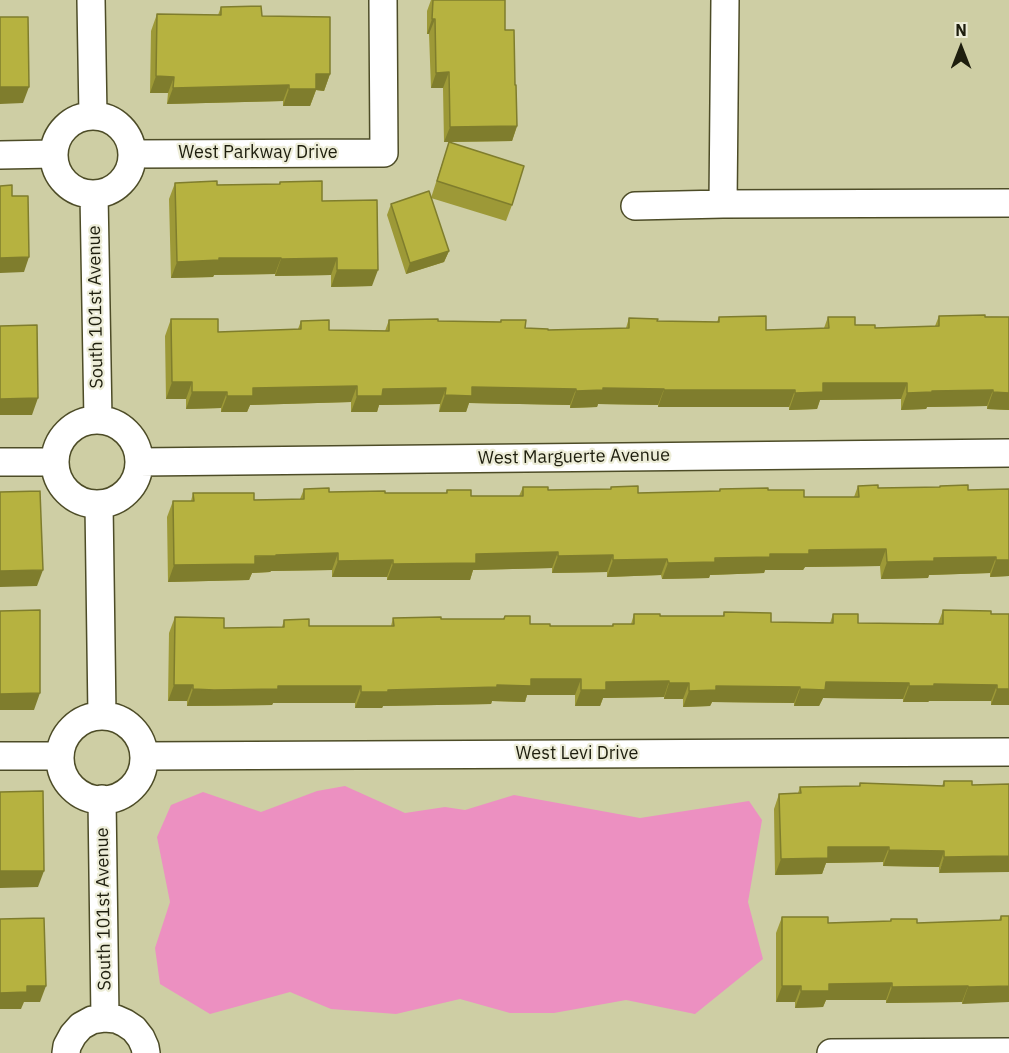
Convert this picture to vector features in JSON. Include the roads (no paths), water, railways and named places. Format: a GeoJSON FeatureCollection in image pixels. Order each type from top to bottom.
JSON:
{"type":"FeatureCollection","features":[{"type":"Feature","properties":{"kind":"street"},"geometry":{"type":"LineString","coordinates":[[91,0],[93,116]]}},
{"type":"Feature","properties":{"kind":"street","name":"West Parkway Drive"},"geometry":{"type":"LineString","coordinates":[[132,154],[384,153],[383,0]]}},
{"type":"Feature","properties":{"kind":"street"},"geometry":{"type":"LineString","coordinates":[[723,204],[725,0]]}},
{"type":"Feature","properties":{"kind":"street"},"geometry":{"type":"LineString","coordinates":[[93,116],[103,117],[124,130],[130,141],[132,154],[131,166],[125,178],[116,187],[104,193],[94,194],[79,192],[68,186],[60,177],[55,166],[54,154],[61,132],[69,124],[79,118],[93,116]]}},
{"type":"Feature","properties":{"kind":"street"},"geometry":{"type":"LineString","coordinates":[[0,155],[54,154]]}},
{"type":"Feature","properties":{"kind":"street","name":"South 101st Avenue"},"geometry":{"type":"LineString","coordinates":[[94,194],[98,420]]}},
{"type":"Feature","properties":{"kind":"street"},"geometry":{"type":"LineString","coordinates":[[635,206],[1009,202]]}},
{"type":"Feature","properties":{"kind":"street"},"geometry":{"type":"LineString","coordinates":[[98,420],[118,426],[127,433],[134,442],[139,462],[138,473],[128,491],[120,498],[99,504],[78,500],[68,494],[61,485],[55,462],[58,445],[70,429],[88,421],[98,420]]}},
{"type":"Feature","properties":{"kind":"street","name":"West Marguerte Avenue"},"geometry":{"type":"LineString","coordinates":[[139,462],[1009,453]]}},
{"type":"Feature","properties":{"kind":"street"},"geometry":{"type":"LineString","coordinates":[[0,462],[55,462]]}},
{"type":"Feature","properties":{"kind":"street"},"geometry":{"type":"LineString","coordinates":[[99,504],[102,716]]}},
{"type":"Feature","properties":{"kind":"street"},"geometry":{"type":"LineString","coordinates":[[102,716],[126,723],[136,732],[142,743],[144,756],[143,769],[137,781],[128,791],[102,800],[77,791],[67,782],[60,756],[61,747],[70,731],[84,720],[102,716]]}},
{"type":"Feature","properties":{"kind":"street","name":"West Levi Drive"},"geometry":{"type":"LineString","coordinates":[[144,756],[1009,752]]}},
{"type":"Feature","properties":{"kind":"street"},"geometry":{"type":"LineString","coordinates":[[0,756],[60,756]]}},
{"type":"Feature","properties":{"kind":"street","name":"South 101st Avenue"},"geometry":{"type":"LineString","coordinates":[[102,800],[105,1018]]}},
{"type":"Feature","properties":{"kind":"street"},"geometry":{"type":"LineString","coordinates":[[66,1053],[73,1035],[81,1026],[92,1020],[105,1018],[116,1019],[134,1029],[141,1038],[146,1053]]}},
{"type":"Feature","properties":{"kind":"street"},"geometry":{"type":"LineString","coordinates":[[831,1053],[1009,1052]]}}]}
